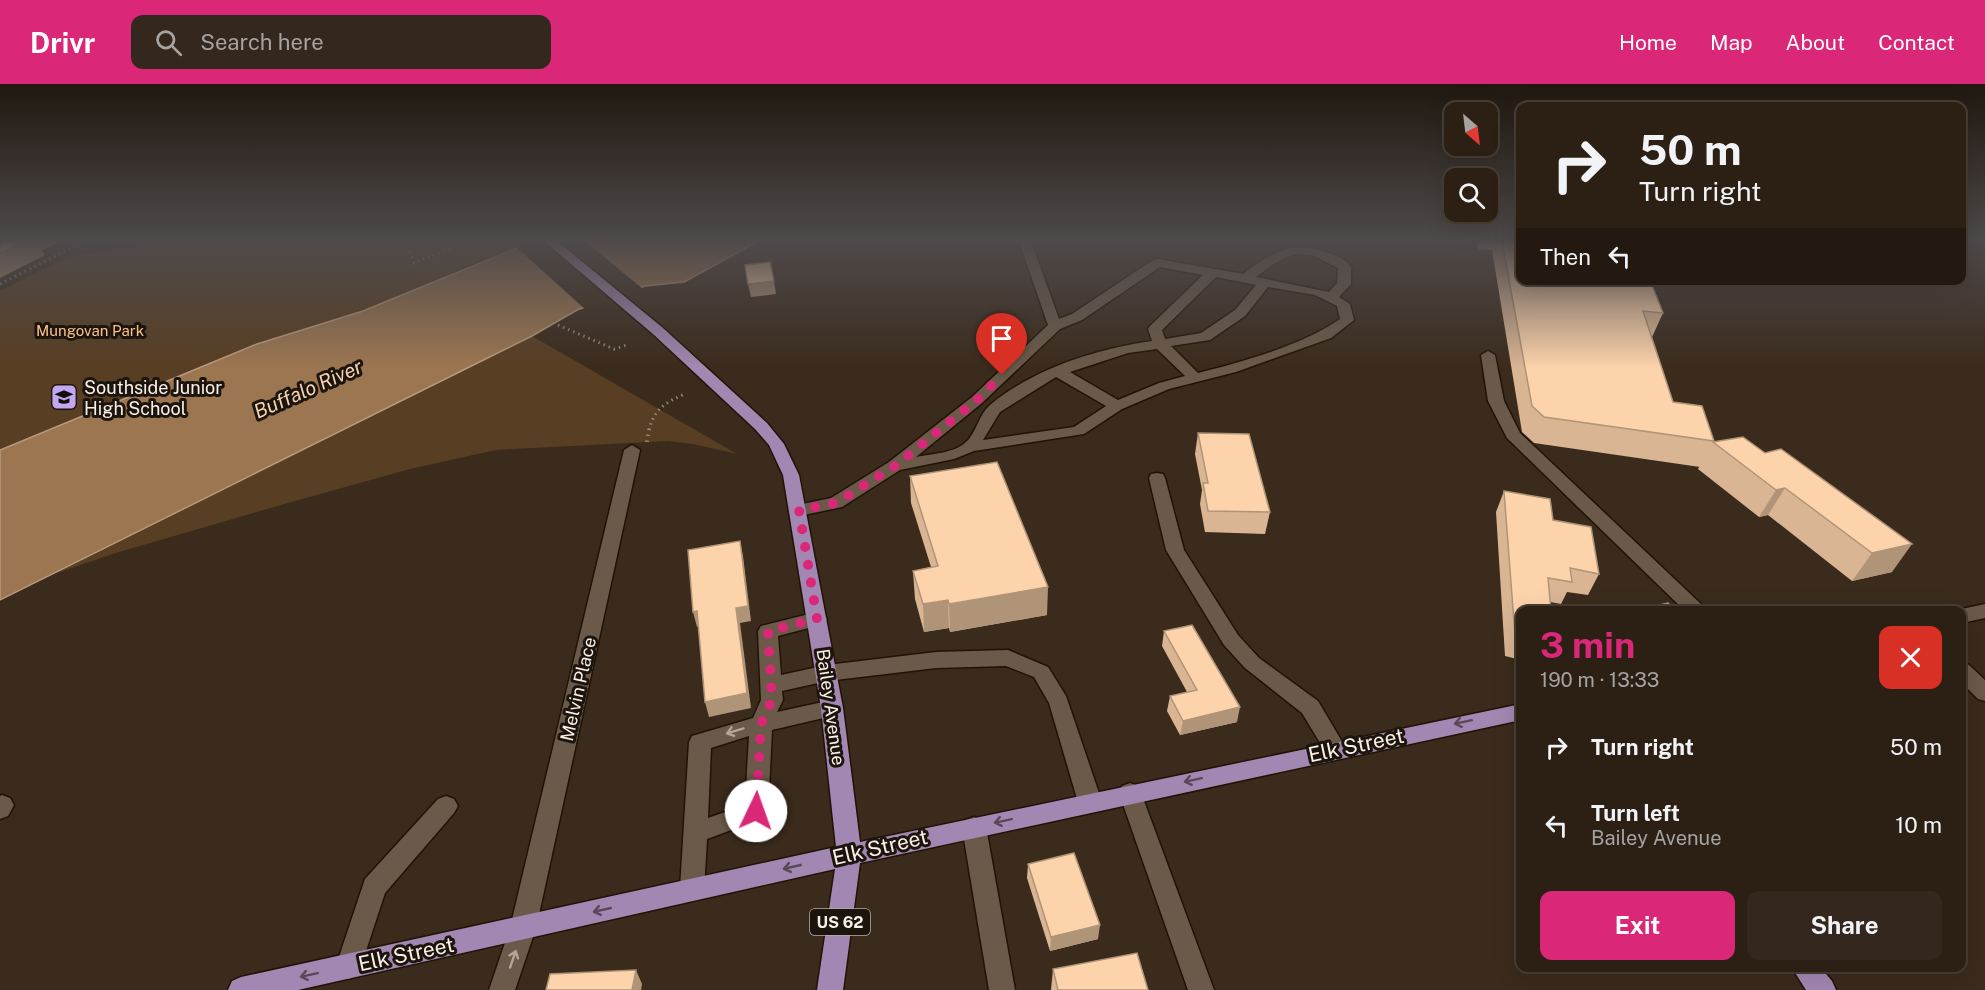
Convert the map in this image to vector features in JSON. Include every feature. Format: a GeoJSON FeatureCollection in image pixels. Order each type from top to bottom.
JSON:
{"type":"FeatureCollection","features":[{"type":"Feature","properties":{"kind":"main road","name":"Bailey Avenue"},"geometry":{"type":"LineString","coordinates":[[600,283],[761,426],[776,444],[791,475],[827,673],[849,854],[830,990]]}},
{"type":"Feature","properties":{"kind":"main road","name":"Elk Street"},"geometry":{"type":"LineString","coordinates":[[242,990],[849,854],[1516,713]]}},
{"type":"Feature","properties":{"kind":"main road"},"geometry":{"type":"LineString","coordinates":[[1808,972],[1823,990]]}},
{"type":"Feature","properties":{"kind":"street"},"geometry":{"type":"LineString","coordinates":[[1039,283],[1055,326]]}},
{"type":"Feature","properties":{"kind":"street"},"geometry":{"type":"LineString","coordinates":[[799,510],[836,503],[895,466],[977,400],[1055,326],[1077,317],[1128,283]]}},
{"type":"Feature","properties":{"kind":"street"},"geometry":{"type":"LineString","coordinates":[[1195,378],[1160,344],[1155,329],[1202,283]]}},
{"type":"Feature","properties":{"kind":"street"},"geometry":{"type":"LineString","coordinates":[[971,447],[994,408],[1046,375],[1126,349],[1205,337],[1240,313],[1264,283]]}},
{"type":"Feature","properties":{"kind":"street"},"geometry":{"type":"LineString","coordinates":[[895,466],[948,456],[971,447],[1078,431],[1117,406],[1164,386],[1232,369],[1326,335],[1347,320],[1343,304],[1319,292],[1272,283]]}},
{"type":"Feature","properties":{"kind":"street"},"geometry":{"type":"LineString","coordinates":[[1331,298],[1344,283]]}},
{"type":"Feature","properties":{"kind":"street"},"geometry":{"type":"LineString","coordinates":[[1488,355],[1496,401],[1513,435],[1691,606]]}},
{"type":"Feature","properties":{"kind":"street"},"geometry":{"type":"LineString","coordinates":[[1059,372],[1117,406]]}},
{"type":"Feature","properties":{"kind":"street","name":"Melvin Place"},"geometry":{"type":"LineString","coordinates":[[502,990],[523,928],[632,450]]}},
{"type":"Feature","properties":{"kind":"street"},"geometry":{"type":"LineString","coordinates":[[1156,478],[1175,550],[1226,631],[1252,663],[1310,707],[1336,750]]}},
{"type":"Feature","properties":{"kind":"street"},"geometry":{"type":"LineString","coordinates":[[1966,615],[1985,611]]}},
{"type":"Feature","properties":{"kind":"street"},"geometry":{"type":"LineString","coordinates":[[693,833],[756,811],[761,724],[772,700],[768,631],[817,619]]}},
{"type":"Feature","properties":{"kind":"street"},"geometry":{"type":"LineString","coordinates":[[771,684],[827,673],[936,660],[1008,658],[1041,672],[1059,702],[1090,802]]}},
{"type":"Feature","properties":{"kind":"street"},"geometry":{"type":"LineString","coordinates":[[1966,674],[1985,693]]}},
{"type":"Feature","properties":{"kind":"street"},"geometry":{"type":"LineString","coordinates":[[692,889],[693,833],[700,742],[761,724],[832,708]]}},
{"type":"Feature","properties":{"kind":"street"},"geometry":{"type":"LineString","coordinates":[[1130,794],[1201,990]]}},
{"type":"Feature","properties":{"kind":"street"},"geometry":{"type":"LineString","coordinates":[[349,966],[374,887],[446,806]]}},
{"type":"Feature","properties":{"kind":"street"},"geometry":{"type":"LineString","coordinates":[[974,827],[1002,990]]}},
{"type":"Feature","properties":{"kind":"path"},"geometry":{"type":"LineString","coordinates":[[558,325],[614,349],[627,345]]}},
{"type":"Feature","properties":{"kind":"path"},"geometry":{"type":"LineString","coordinates":[[632,450],[647,443],[650,420],[660,404],[685,394]]}},
{"type":"Feature","properties":{"kind":"green space","name":"Mungovan Park"},"geometry":{"type":"Polygon","coordinates":[[[15,283],[431,283],[363,311],[257,344],[0,450],[0,291],[15,283]]]}},
{"type":"Feature","properties":{"kind":"green space"},"geometry":{"type":"Polygon","coordinates":[[[532,336],[737,454],[668,441],[496,450],[410,469],[288,503],[119,552],[54,574],[532,336]]]}},
{"type":"Feature","properties":{"kind":"water","name":"Buffalo River"},"geometry":{"type":"Polygon","coordinates":[[[431,283],[672,283],[645,286],[577,310],[532,336],[0,600],[0,450],[257,344],[363,311],[431,283]]]}},
{"type":"Feature","properties":{"kind":"pier"},"geometry":{"type":"Polygon","coordinates":[[[556,283],[636,283],[643,289],[586,310],[556,283]]]}},
{"type":"Feature","properties":{"kind":"building"},"geometry":{"type":"Polygon","coordinates":[[[1510,283],[1652,285],[1663,313],[1643,311],[1673,402],[1702,406],[1714,441],[1544,417],[1532,406],[1510,283]]]}},
{"type":"Feature","properties":{"kind":"building"},"geometry":{"type":"Polygon","coordinates":[[[1198,433],[1249,434],[1270,512],[1208,511],[1203,483],[1208,483],[1198,433]]]}},
{"type":"Feature","properties":{"kind":"building"},"geometry":{"type":"Polygon","coordinates":[[[1743,437],[1765,453],[1781,449],[1912,544],[1872,553],[1785,488],[1776,490],[1713,442],[1743,437]]]}},
{"type":"Feature","properties":{"kind":"building"},"geometry":{"type":"Polygon","coordinates":[[[997,462],[1048,587],[949,604],[948,600],[923,604],[913,571],[938,566],[910,476],[997,462]]]}},
{"type":"Feature","properties":{"kind":"building"},"geometry":{"type":"Polygon","coordinates":[[[1504,491],[1550,499],[1553,520],[1591,527],[1599,574],[1570,568],[1572,582],[1548,578],[1551,606],[1516,606],[1515,635],[1504,491]]]}},
{"type":"Feature","properties":{"kind":"building"},"geometry":{"type":"Polygon","coordinates":[[[740,541],[748,606],[736,608],[747,693],[705,702],[697,611],[693,612],[688,550],[740,541]]]}},
{"type":"Feature","properties":{"kind":"building"},"geometry":{"type":"Polygon","coordinates":[[[1668,603],[1671,606],[1655,606],[1668,603]]]}},
{"type":"Feature","properties":{"kind":"building"},"geometry":{"type":"Polygon","coordinates":[[[1192,625],[1240,707],[1183,721],[1170,696],[1197,690],[1164,631],[1192,625]]]}},
{"type":"Feature","properties":{"kind":"building"},"geometry":{"type":"Polygon","coordinates":[[[1074,853],[1100,925],[1051,937],[1028,864],[1074,853]]]}},
{"type":"Feature","properties":{"kind":"building"},"geometry":{"type":"Polygon","coordinates":[[[1137,953],[1148,990],[1058,990],[1053,969],[1137,953]]]}},
{"type":"Feature","properties":{"kind":"building"},"geometry":{"type":"Polygon","coordinates":[[[636,970],[632,990],[546,990],[550,974],[636,970]]]}},
{"type":"Feature","properties":{"kind":"place","name":"Southside Junior High School"},"geometry":{"type":"Point","coordinates":[64,397]}},
{"type":"Feature","properties":{"kind":"route"},"geometry":{"type":"LineString","coordinates":[[756,811],[761,724],[772,700],[768,631],[817,619],[799,510],[836,503],[895,466],[977,400],[1002,375]]}}]}
